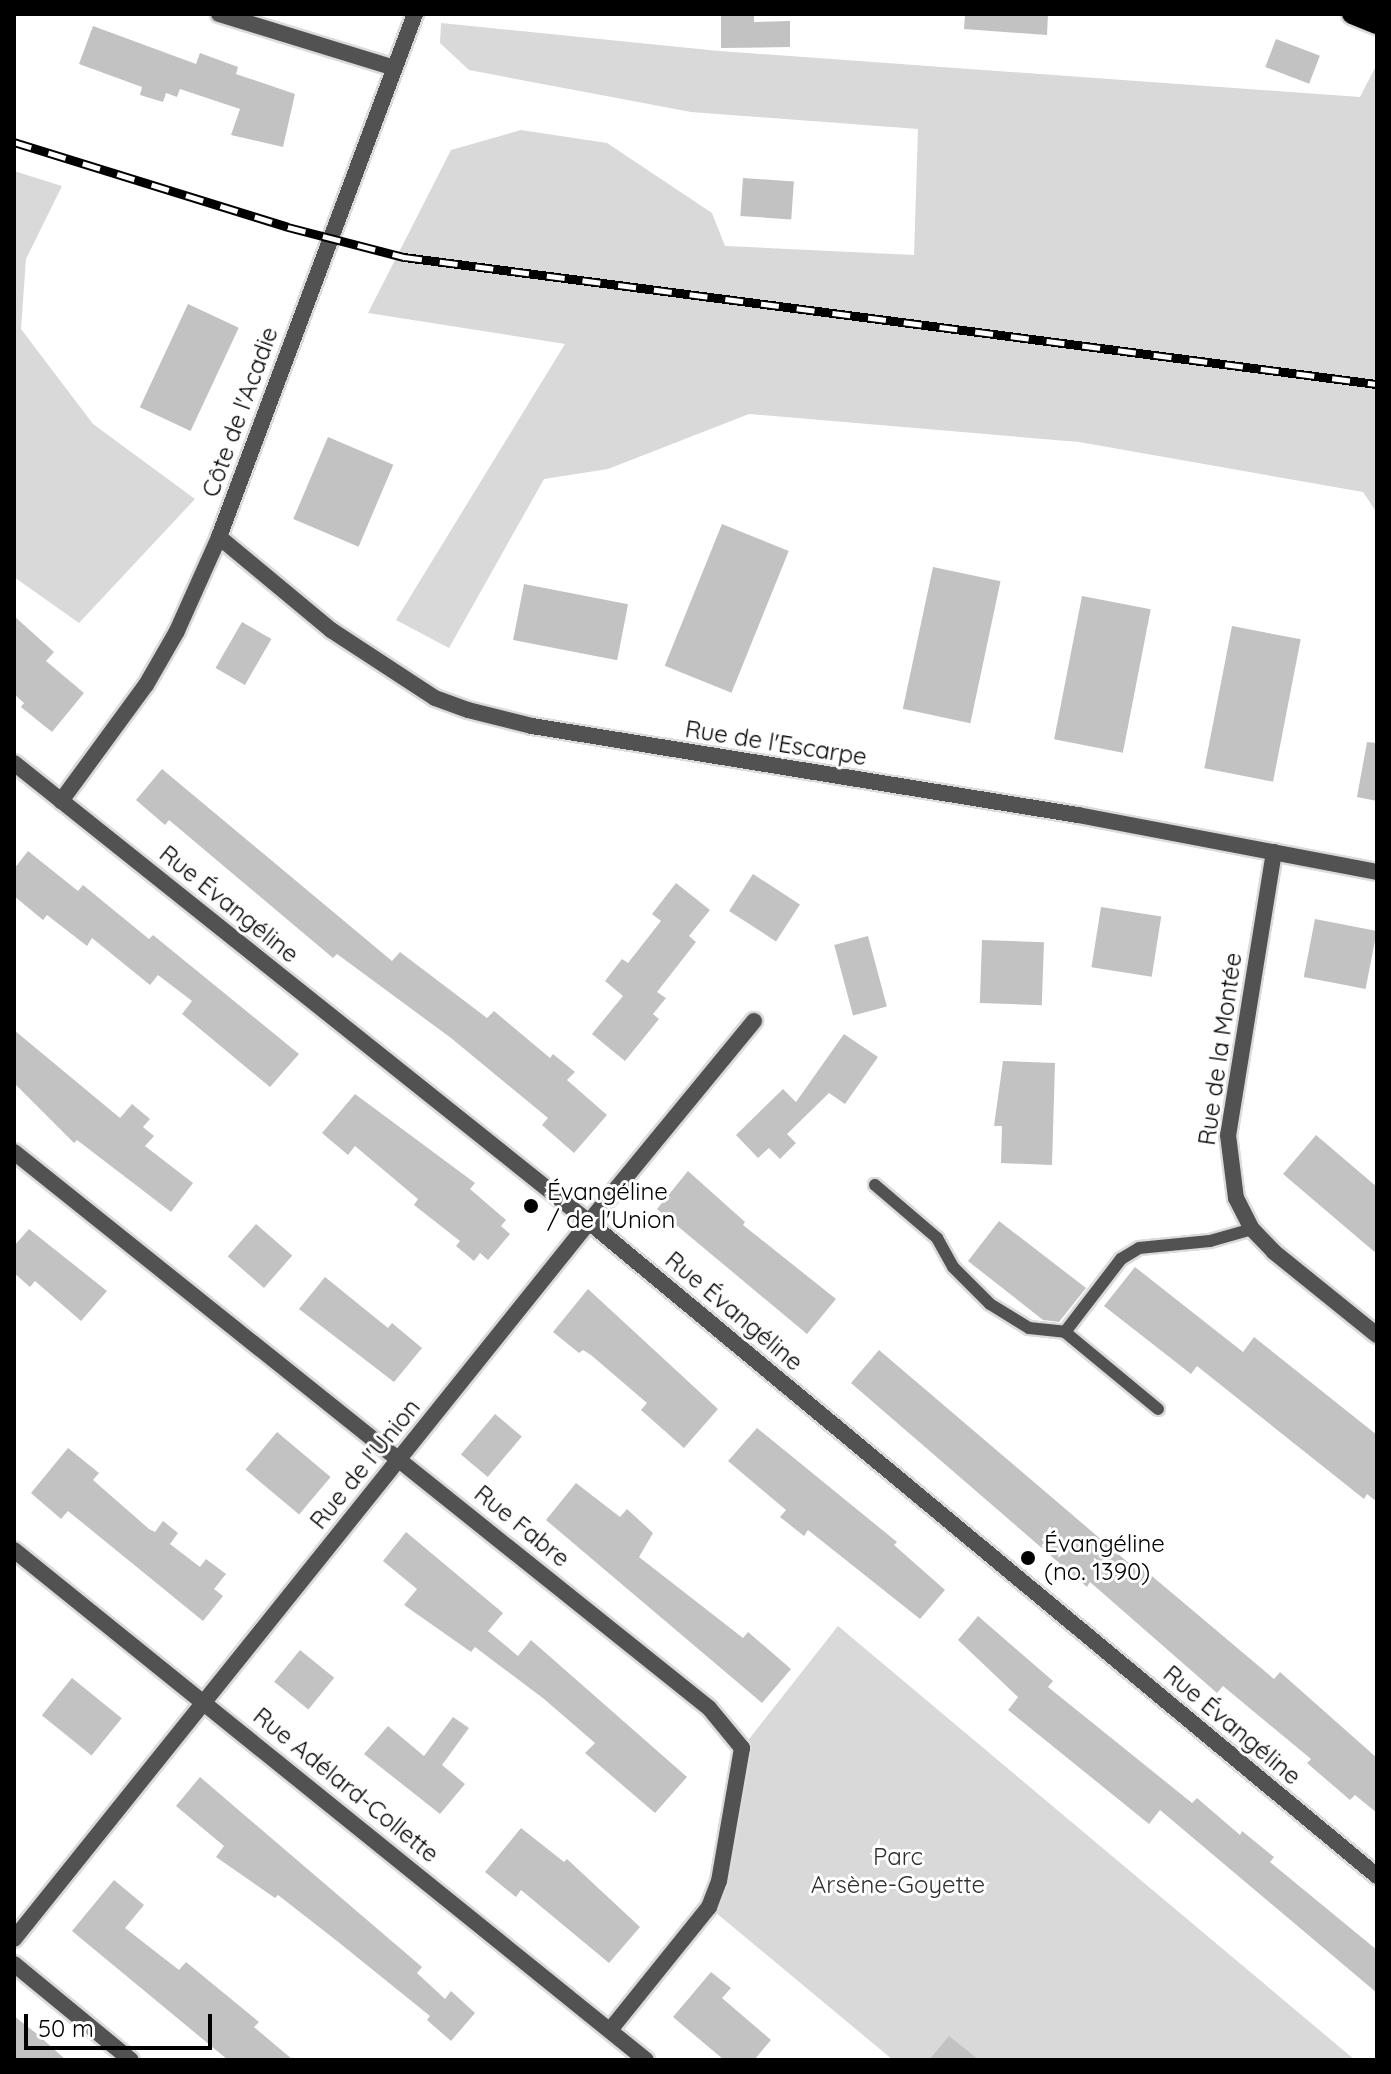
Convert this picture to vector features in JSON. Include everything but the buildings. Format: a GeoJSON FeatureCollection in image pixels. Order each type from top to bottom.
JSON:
{"type":"FeatureCollection","features":[{"type":"Feature","properties":{"kind":"main road"},"geometry":{"type":"LineString","coordinates":[[1352,14],[1377,24]]}},
{"type":"Feature","properties":{"kind":"street"},"geometry":{"type":"LineString","coordinates":[[219,14],[394,68]]}},
{"type":"Feature","properties":{"kind":"street","name":"Côte de l'Acadie"},"geometry":{"type":"LineString","coordinates":[[61,801],[146,685],[219,537],[415,14]]}},
{"type":"Feature","properties":{"kind":"street","name":"Rue de l'Escarpe"},"geometry":{"type":"LineString","coordinates":[[219,537],[331,630],[435,698],[468,710],[532,726],[1377,872]]}},
{"type":"Feature","properties":{"kind":"street","name":"Rue Évangéline"},"geometry":{"type":"LineString","coordinates":[[14,763],[589,1222],[1377,1876]]}},
{"type":"Feature","properties":{"kind":"street","name":"Rue de la Montée"},"geometry":{"type":"LineString","coordinates":[[1274,852],[1228,1135],[1236,1198],[1252,1229],[1377,1335]]}},
{"type":"Feature","properties":{"kind":"street","name":"Rue de l'Union"},"geometry":{"type":"LineString","coordinates":[[14,1939],[754,1021]]}},
{"type":"Feature","properties":{"kind":"street","name":"Rue Fabre"},"geometry":{"type":"LineString","coordinates":[[14,1152],[709,1708],[742,1748],[719,1881],[709,1907],[611,2029]]}},
{"type":"Feature","properties":{"kind":"street","name":"Rue Adélard-Collette"},"geometry":{"type":"LineString","coordinates":[[14,1550],[646,2060]]}},
{"type":"Feature","properties":{"kind":"street"},"geometry":{"type":"LineString","coordinates":[[14,1964],[131,2060]]}},
{"type":"Feature","properties":{"kind":"lane"},"geometry":{"type":"LineString","coordinates":[[875,1185],[937,1238],[953,1267],[990,1304],[1029,1328],[1065,1332],[1158,1409]]}},
{"type":"Feature","properties":{"kind":"lane"},"geometry":{"type":"LineString","coordinates":[[1065,1332],[1121,1259],[1139,1248],[1210,1241],[1252,1229]]}},
{"type":"Feature","properties":{"kind":"green space"},"geometry":{"type":"Polygon","coordinates":[[[441,23],[719,51],[1360,97],[1377,64],[1377,513],[1363,492],[1079,442],[749,414],[608,469],[544,479],[449,648],[396,620],[565,344],[368,313],[451,150],[521,130],[607,143],[712,213],[725,246],[914,255],[918,129],[691,112],[469,70],[440,43],[441,23]]]}},
{"type":"Feature","properties":{"kind":"green space"},"geometry":{"type":"Polygon","coordinates":[[[14,171],[62,186],[26,259],[21,329],[93,424],[195,499],[79,623],[14,577],[14,171]]]}},
{"type":"Feature","properties":{"kind":"green space","name":"Parc Arsène-Goyette"},"geometry":{"type":"Polygon","coordinates":[[[838,1626],[1355,2060],[893,2060],[709,1907],[742,1748],[838,1626]]]}},
{"type":"Feature","properties":{"kind":"railway"},"geometry":{"type":"LineString","coordinates":[[14,142],[288,227],[404,257],[1377,384]]}},
{"type":"Feature","properties":{"kind":"place","name":"Évangéline / de l'Union"},"geometry":{"type":"Point","coordinates":[531,1206]}},
{"type":"Feature","properties":{"kind":"place","name":"Évangéline (no. 1390)"},"geometry":{"type":"Point","coordinates":[1028,1558]}}]}
